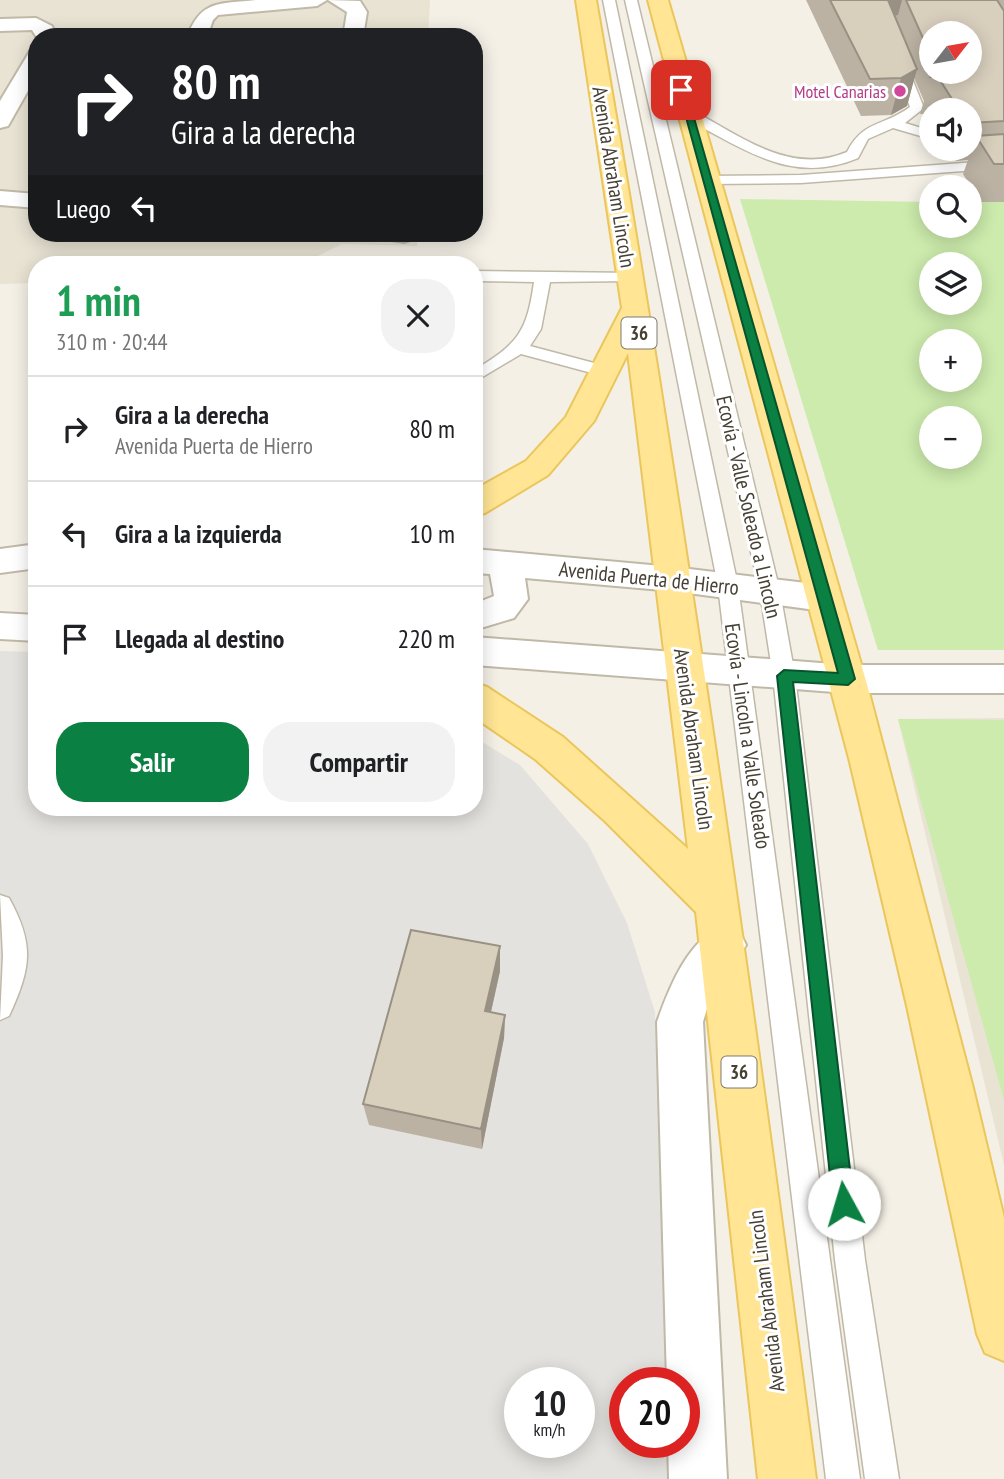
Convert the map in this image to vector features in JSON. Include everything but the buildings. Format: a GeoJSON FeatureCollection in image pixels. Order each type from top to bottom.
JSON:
{"type":"FeatureCollection","features":[{"type":"Feature","properties":{"kind":"main road","name":"Avenida Abraham Lincoln"},"geometry":{"type":"LineString","coordinates":[[586,0],[636,308],[720,924],[787,1479]]}},
{"type":"Feature","properties":{"kind":"main road"},"geometry":{"type":"LineString","coordinates":[[658,0],[705,180],[848,679],[956,1110],[1004,1334]]}},
{"type":"Feature","properties":{"kind":"main road"},"geometry":{"type":"LineString","coordinates":[[483,500],[537,468],[579,421],[636,308]]}},
{"type":"Feature","properties":{"kind":"main road"},"geometry":{"type":"LineString","coordinates":[[483,703],[549,748],[619,809],[720,924]]}},
{"type":"Feature","properties":{"kind":"street"},"geometry":{"type":"LineString","coordinates":[[200,28],[204,17],[213,10],[317,0]]}},
{"type":"Feature","properties":{"kind":"street"},"geometry":{"type":"LineString","coordinates":[[338,0],[353,5],[357,12],[354,28]]}},
{"type":"Feature","properties":{"kind":"street"},"geometry":{"type":"LineString","coordinates":[[0,24],[36,24],[40,28]]}},
{"type":"Feature","properties":{"kind":"street"},"geometry":{"type":"LineString","coordinates":[[2,113],[28,70]]}},
{"type":"Feature","properties":{"kind":"street"},"geometry":{"type":"LineString","coordinates":[[0,198],[28,200]]}},
{"type":"Feature","properties":{"kind":"street"},"geometry":{"type":"LineString","coordinates":[[0,540],[28,542]]}},
{"type":"Feature","properties":{"kind":"street"},"geometry":{"type":"LineString","coordinates":[[0,561],[28,557]]}},
{"type":"Feature","properties":{"kind":"street"},"geometry":{"type":"LineString","coordinates":[[483,614],[502,609],[511,599],[511,586],[488,562]]}},
{"type":"Feature","properties":{"kind":"street","name":"Avenida Puerta de Hierro"},"geometry":{"type":"LineString","coordinates":[[488,562],[673,579],[823,598]]}},
{"type":"Feature","properties":{"kind":"street"},"geometry":{"type":"LineString","coordinates":[[0,626],[28,628]]}},
{"type":"Feature","properties":{"kind":"street"},"geometry":{"type":"LineString","coordinates":[[483,652],[784,676],[848,679],[1004,679]]}},
{"type":"Feature","properties":{"kind":"street"},"geometry":{"type":"LineString","coordinates":[[698,1479],[680,1022],[720,924]]}},
{"type":"Feature","properties":{"kind":"lane","name":"Ecovía - Lincoln a Valle Soleado"},"geometry":{"type":"LineString","coordinates":[[609,0],[728,586],[843,1479]]}},
{"type":"Feature","properties":{"kind":"lane","name":"Ecovía - Valle Soleado a Lincoln"},"geometry":{"type":"LineString","coordinates":[[631,0],[770,592],[784,676],[850,1260],[882,1479]]}},
{"type":"Feature","properties":{"kind":"lane"},"geometry":{"type":"LineString","coordinates":[[687,113],[767,154],[806,166],[843,161],[853,155],[862,136],[917,108],[895,52]]}},
{"type":"Feature","properties":{"kind":"lane"},"geometry":{"type":"LineString","coordinates":[[892,123],[919,131]]}},
{"type":"Feature","properties":{"kind":"lane"},"geometry":{"type":"LineString","coordinates":[[982,160],[988,165]]}},
{"type":"Feature","properties":{"kind":"lane"},"geometry":{"type":"LineString","coordinates":[[929,168],[938,161]]}},
{"type":"Feature","properties":{"kind":"lane"},"geometry":{"type":"LineString","coordinates":[[705,180],[801,178],[1004,164]]}},
{"type":"Feature","properties":{"kind":"lane"},"geometry":{"type":"LineString","coordinates":[[483,276],[629,276]]}},
{"type":"Feature","properties":{"kind":"lane"},"geometry":{"type":"LineString","coordinates":[[483,372],[521,349],[537,323],[543,277]]}},
{"type":"Feature","properties":{"kind":"lane"},"geometry":{"type":"LineString","coordinates":[[521,349],[603,371]]}},
{"type":"Feature","properties":{"kind":"lane"},"geometry":{"type":"LineString","coordinates":[[0,906],[18,953],[13,977],[0,1007]]}},
{"type":"Feature","properties":{"kind":"shaded area"},"geometry":{"type":"Polygon","coordinates":[[[0,0],[430,0],[428,28],[28,28],[28,242],[417,242],[417,246],[342,244],[318,256],[28,256],[28,283],[0,284],[0,0]]]}},
{"type":"Feature","properties":{"kind":"shaded area"},"geometry":{"type":"Polygon","coordinates":[[[0,651],[28,652],[28,816],[483,816],[483,742],[520,765],[588,844],[627,923],[655,1012],[667,1367],[609,1367],[609,1458],[669,1458],[670,1479],[0,1479],[0,651]]]}},
{"type":"Feature","properties":{"kind":"shaded area"},"geometry":{"type":"Polygon","coordinates":[[[1004,718],[1004,1165],[898,719],[1004,718]]]}},
{"type":"Feature","properties":{"kind":"green space"},"geometry":{"type":"Polygon","coordinates":[[[740,199],[919,202],[919,238],[982,238],[982,202],[1004,202],[1004,650],[878,650],[740,199]]]}},
{"type":"Feature","properties":{"kind":"green space"},"geometry":{"type":"Polygon","coordinates":[[[898,719],[1004,720],[1004,1100],[898,719]]]}},
{"type":"Feature","properties":{"kind":"place","name":"Motel Canarias"},"geometry":{"type":"Point","coordinates":[900,91]}},
{"type":"Feature","properties":{"kind":"route"},"geometry":{"type":"LineString","coordinates":[[681,90],[848,679],[784,676],[844,1204]]}}]}
